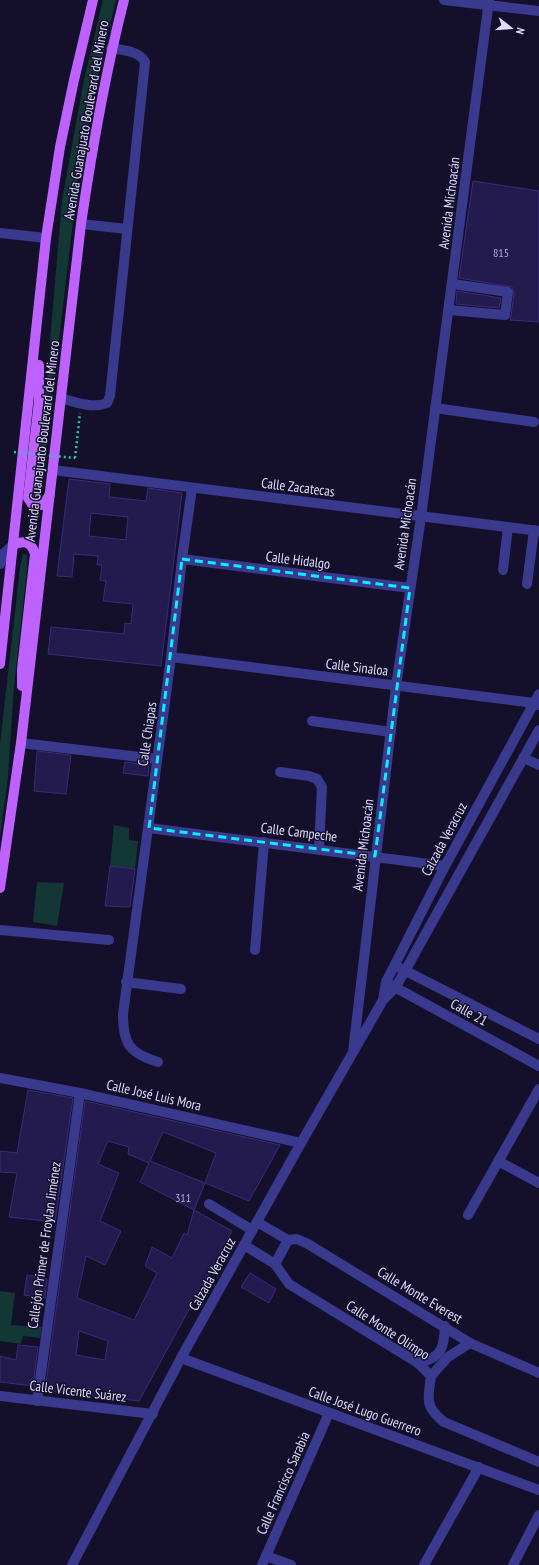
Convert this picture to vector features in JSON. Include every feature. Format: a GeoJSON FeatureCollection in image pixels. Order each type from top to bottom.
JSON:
{"type":"FeatureCollection","features":[{"type":"Feature","properties":{"kind":"main road","name":"Avenida Guanajuato Boulevard del Minero"},"geometry":{"type":"LineString","coordinates":[[0,664],[39,317],[46,238],[60,147],[93,0]]}},
{"type":"Feature","properties":{"kind":"main road","name":"Avenida Guanajuato Boulevard del Minero"},"geometry":{"type":"LineString","coordinates":[[0,888],[24,720],[81,224],[91,155],[111,48],[124,0]]}},
{"type":"Feature","properties":{"kind":"main road"},"geometry":{"type":"LineString","coordinates":[[39,317],[39,401],[28,498],[32,504],[42,505],[51,494]]}},
{"type":"Feature","properties":{"kind":"main road"},"geometry":{"type":"LineString","coordinates":[[13,545],[19,542],[27,543],[33,548],[35,554],[22,669],[24,720]]}},
{"type":"Feature","properties":{"kind":"street"},"geometry":{"type":"LineString","coordinates":[[444,0],[489,3],[539,11]]}},
{"type":"Feature","properties":{"kind":"street","name":"Avenida Michoacán"},"geometry":{"type":"LineString","coordinates":[[353,1052],[390,732],[436,408],[489,3]]}},
{"type":"Feature","properties":{"kind":"street"},"geometry":{"type":"LineString","coordinates":[[61,398],[101,406],[107,403],[110,396],[145,62],[142,56],[132,52],[111,48]]}},
{"type":"Feature","properties":{"kind":"street"},"geometry":{"type":"LineString","coordinates":[[81,224],[127,229]]}},
{"type":"Feature","properties":{"kind":"street"},"geometry":{"type":"LineString","coordinates":[[0,232],[46,238]]}},
{"type":"Feature","properties":{"kind":"street"},"geometry":{"type":"LineString","coordinates":[[449,310],[506,315],[508,292],[452,284]]}},
{"type":"Feature","properties":{"kind":"street"},"geometry":{"type":"LineString","coordinates":[[436,408],[534,422]]}},
{"type":"Feature","properties":{"kind":"street","name":"Calle Zacatecas"},"geometry":{"type":"LineString","coordinates":[[53,470],[421,517],[536,530]]}},
{"type":"Feature","properties":{"kind":"street","name":"Calle Chiapas"},"geometry":{"type":"LineString","coordinates":[[158,1062],[145,1058],[133,1051],[127,1043],[123,1030],[123,1014],[126,982],[149,828],[192,488]]}},
{"type":"Feature","properties":{"kind":"street"},"geometry":{"type":"LineString","coordinates":[[503,570],[508,527]]}},
{"type":"Feature","properties":{"kind":"street"},"geometry":{"type":"LineString","coordinates":[[527,584],[536,530]]}},
{"type":"Feature","properties":{"kind":"street"},"geometry":{"type":"LineString","coordinates":[[0,564],[4,553],[13,545]]}},
{"type":"Feature","properties":{"kind":"street","name":"Calle Hidalgo"},"geometry":{"type":"LineString","coordinates":[[182,559],[410,588]]}},
{"type":"Feature","properties":{"kind":"street","name":"Calle Sinaloa"},"geometry":{"type":"LineString","coordinates":[[171,658],[396,686],[537,701]]}},
{"type":"Feature","properties":{"kind":"street","name":"Calzada Veracruz"},"geometry":{"type":"LineString","coordinates":[[383,1000],[386,982],[445,866],[537,701]]}},
{"type":"Feature","properties":{"kind":"street"},"geometry":{"type":"LineString","coordinates":[[312,721],[390,732]]}},
{"type":"Feature","properties":{"kind":"street","name":"Calzada Veracruz"},"geometry":{"type":"LineString","coordinates":[[72,1565],[153,1414],[181,1358],[254,1226],[383,1000],[395,988],[405,971],[539,730]]}},
{"type":"Feature","properties":{"kind":"street"},"geometry":{"type":"LineString","coordinates":[[21,743],[157,759]]}},
{"type":"Feature","properties":{"kind":"street"},"geometry":{"type":"LineString","coordinates":[[523,758],[539,765]]}},
{"type":"Feature","properties":{"kind":"street"},"geometry":{"type":"LineString","coordinates":[[280,772],[309,776],[317,779],[322,787],[319,849]]}},
{"type":"Feature","properties":{"kind":"street","name":"Calle Campeche"},"geometry":{"type":"LineString","coordinates":[[149,828],[445,866]]}},
{"type":"Feature","properties":{"kind":"street"},"geometry":{"type":"LineString","coordinates":[[255,950],[264,842]]}},
{"type":"Feature","properties":{"kind":"street"},"geometry":{"type":"LineString","coordinates":[[0,930],[108,940]]}},
{"type":"Feature","properties":{"kind":"street","name":"Calle 21"},"geometry":{"type":"LineString","coordinates":[[395,966],[539,1039]]}},
{"type":"Feature","properties":{"kind":"street"},"geometry":{"type":"LineString","coordinates":[[126,982],[181,989]]}},
{"type":"Feature","properties":{"kind":"street","name":"Calle 21"},"geometry":{"type":"LineString","coordinates":[[386,982],[539,1066]]}},
{"type":"Feature","properties":{"kind":"street","name":"Calle José Luis Mora"},"geometry":{"type":"LineString","coordinates":[[0,1078],[80,1093],[301,1143]]}},
{"type":"Feature","properties":{"kind":"street"},"geometry":{"type":"LineString","coordinates":[[468,1215],[539,1089]]}},
{"type":"Feature","properties":{"kind":"street","name":"Callejón Primer de Froylan Jiménez"},"geometry":{"type":"LineString","coordinates":[[37,1401],[80,1093]]}},
{"type":"Feature","properties":{"kind":"street"},"geometry":{"type":"LineString","coordinates":[[498,1161],[539,1183]]}},
{"type":"Feature","properties":{"kind":"street","name":"Calle Monte Everest"},"geometry":{"type":"LineString","coordinates":[[209,1204],[254,1226],[288,1240],[298,1239],[308,1244],[445,1326],[470,1343],[539,1373]]}},
{"type":"Feature","properties":{"kind":"street"},"geometry":{"type":"LineString","coordinates":[[275,1264],[288,1240]]}},
{"type":"Feature","properties":{"kind":"street","name":"Calle Monte Olimpo"},"geometry":{"type":"LineString","coordinates":[[244,1245],[275,1264],[289,1284],[418,1363],[431,1376],[428,1399],[433,1413],[444,1422],[539,1462]]}},
{"type":"Feature","properties":{"kind":"street"},"geometry":{"type":"LineString","coordinates":[[418,1363],[428,1361],[435,1357],[441,1350],[444,1343],[445,1326]]}},
{"type":"Feature","properties":{"kind":"street"},"geometry":{"type":"LineString","coordinates":[[431,1376],[448,1357],[470,1343]]}},
{"type":"Feature","properties":{"kind":"street","name":"Calle José Lugo Guerrero"},"geometry":{"type":"LineString","coordinates":[[181,1358],[539,1490]]}},
{"type":"Feature","properties":{"kind":"street","name":"Calle Vicente Suárez"},"geometry":{"type":"LineString","coordinates":[[0,1396],[153,1414]]}},
{"type":"Feature","properties":{"kind":"street","name":"Calle Francisco Sarabia"},"geometry":{"type":"LineString","coordinates":[[264,1560],[329,1413]]}},
{"type":"Feature","properties":{"kind":"street"},"geometry":{"type":"LineString","coordinates":[[424,1565],[479,1467]]}},
{"type":"Feature","properties":{"kind":"street"},"geometry":{"type":"LineString","coordinates":[[513,1565],[539,1515]]}},
{"type":"Feature","properties":{"kind":"street"},"geometry":{"type":"LineString","coordinates":[[264,1560],[291,1565]]}},
{"type":"Feature","properties":{"kind":"path"},"geometry":{"type":"LineString","coordinates":[[14,452],[75,458],[80,413]]}},
{"type":"Feature","properties":{"kind":"highlighted area"},"geometry":{"type":"Polygon","coordinates":[[[182,559],[410,588],[375,856],[149,828],[182,559]]]}},
{"type":"Feature","properties":{"kind":"green space"},"geometry":{"type":"Polygon","coordinates":[[[103,0],[116,0],[96,84],[80,162],[41,492],[39,495],[36,495],[34,493],[47,377],[62,200],[84,80],[103,0]]]}},
{"type":"Feature","properties":{"kind":"green space"},"geometry":{"type":"Polygon","coordinates":[[[23,554],[27,555],[27,569],[14,686],[8,777],[0,837],[0,744],[20,568],[23,554]]]}},
{"type":"Feature","properties":{"kind":"green space"},"geometry":{"type":"Polygon","coordinates":[[[114,825],[129,828],[129,840],[138,841],[135,869],[110,866],[114,825]]]}},
{"type":"Feature","properties":{"kind":"green space"},"geometry":{"type":"Polygon","coordinates":[[[37,882],[64,883],[57,926],[33,922],[37,882]]]}},
{"type":"Feature","properties":{"kind":"green space"},"geometry":{"type":"Polygon","coordinates":[[[0,1291],[15,1293],[11,1325],[42,1327],[40,1338],[23,1336],[21,1344],[0,1341],[0,1291]]]}},
{"type":"Feature","properties":{"kind":"building"},"geometry":{"type":"Polygon","coordinates":[[[473,181],[539,191],[539,322],[510,320],[514,293],[512,287],[459,278],[473,181]]]}},
{"type":"Feature","properties":{"kind":"building"},"geometry":{"type":"Polygon","coordinates":[[[457,291],[501,298],[499,308],[456,304],[457,291]]]}},
{"type":"Feature","properties":{"kind":"building"},"geometry":{"type":"Polygon","coordinates":[[[69,479],[110,484],[109,497],[146,501],[148,488],[182,493],[161,666],[48,654],[51,627],[124,634],[125,623],[131,624],[133,604],[103,601],[106,581],[100,580],[102,565],[97,565],[98,556],[74,554],[72,577],[57,576],[69,479]],[[91,513],[89,536],[126,540],[128,517],[91,513]]]}},
{"type":"Feature","properties":{"kind":"building"},"geometry":{"type":"Polygon","coordinates":[[[37,751],[71,755],[66,794],[34,791],[37,751]]]}},
{"type":"Feature","properties":{"kind":"building"},"geometry":{"type":"Polygon","coordinates":[[[125,762],[149,765],[148,776],[123,773],[125,762]]]}},
{"type":"Feature","properties":{"kind":"building"},"geometry":{"type":"Polygon","coordinates":[[[110,866],[135,869],[130,907],[105,906],[110,866]]]}},
{"type":"Feature","properties":{"kind":"building"},"geometry":{"type":"Polygon","coordinates":[[[28,1090],[73,1098],[55,1222],[9,1217],[17,1173],[0,1172],[0,1151],[17,1153],[28,1090]]]}},
{"type":"Feature","properties":{"kind":"building"},"geometry":{"type":"Polygon","coordinates":[[[85,1101],[280,1145],[249,1201],[205,1183],[194,1210],[232,1231],[139,1401],[45,1390],[85,1101]],[[163,1132],[150,1161],[205,1183],[216,1153],[163,1132]],[[108,1141],[98,1164],[119,1173],[100,1221],[121,1231],[105,1265],[86,1256],[77,1298],[134,1320],[157,1273],[145,1266],[152,1247],[172,1258],[184,1233],[187,1235],[194,1210],[140,1182],[149,1163],[128,1154],[129,1147],[108,1141]],[[79,1331],[76,1355],[105,1360],[108,1341],[79,1331]]]}},
{"type":"Feature","properties":{"kind":"building"},"geometry":{"type":"Polygon","coordinates":[[[250,1273],[276,1289],[269,1303],[241,1287],[250,1273]]]}},
{"type":"Feature","properties":{"kind":"building"},"geometry":{"type":"Polygon","coordinates":[[[27,1275],[47,1279],[45,1298],[24,1295],[27,1275]]]}},
{"type":"Feature","properties":{"kind":"building"},"geometry":{"type":"Polygon","coordinates":[[[18,1345],[38,1347],[33,1386],[0,1382],[0,1356],[16,1360],[18,1345]]]}}]}
